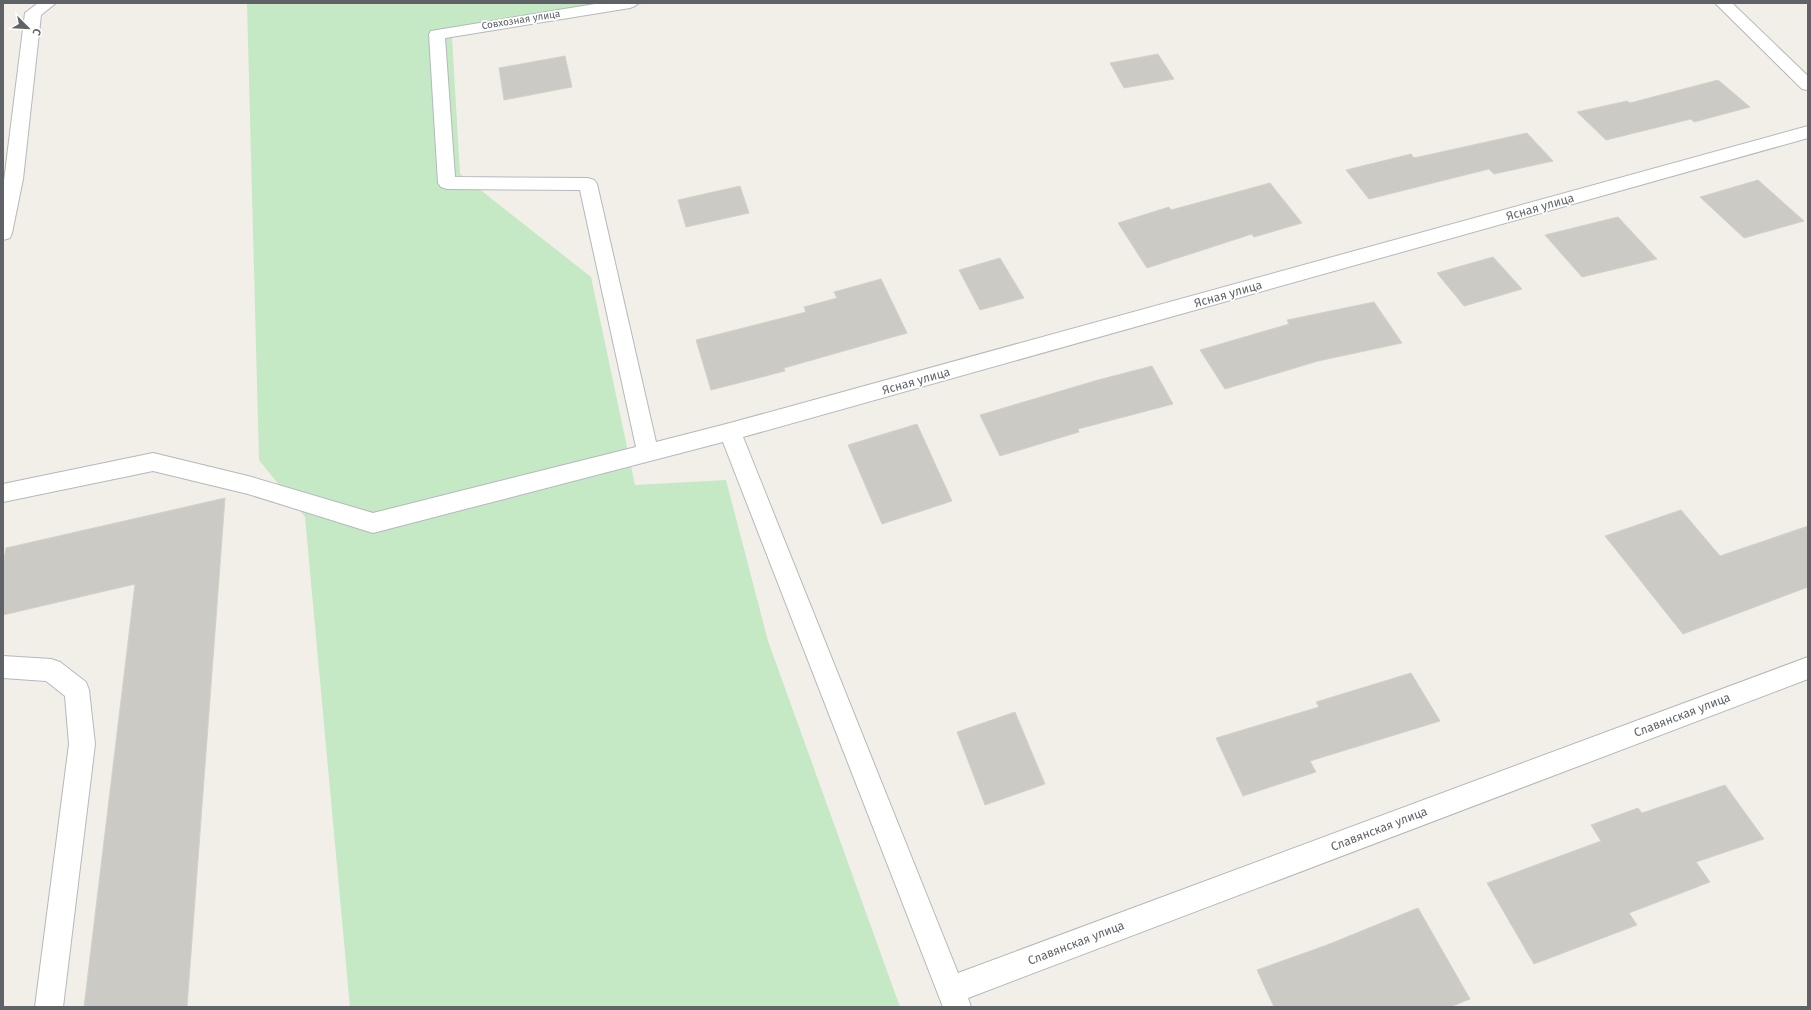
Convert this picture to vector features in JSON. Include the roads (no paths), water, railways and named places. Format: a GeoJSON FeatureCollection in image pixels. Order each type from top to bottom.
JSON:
{"type":"FeatureCollection","features":[{"type":"Feature","properties":{"kind":"street"},"geometry":{"type":"LineString","coordinates":[[3,233],[33,13],[48,3]]}},
{"type":"Feature","properties":{"kind":"street","name":"Совхозная улица"},"geometry":{"type":"LineString","coordinates":[[630,3],[437,34],[447,184],[588,184],[648,453]]}},
{"type":"Feature","properties":{"kind":"street"},"geometry":{"type":"LineString","coordinates":[[1723,3],[1808,85]]}},
{"type":"Feature","properties":{"kind":"street","name":"Ясная улица"},"geometry":{"type":"LineString","coordinates":[[3,492],[153,462],[248,485],[373,523],[730,432],[1808,132]]}},
{"type":"Feature","properties":{"kind":"street"},"geometry":{"type":"LineString","coordinates":[[730,432],[953,998]]}},
{"type":"Feature","properties":{"kind":"street"},"geometry":{"type":"LineString","coordinates":[[3,667],[51,670],[77,690],[82,744],[49,1007]]}},
{"type":"Feature","properties":{"kind":"street","name":"Славянская улица"},"geometry":{"type":"LineString","coordinates":[[953,998],[1808,668]]}}]}
